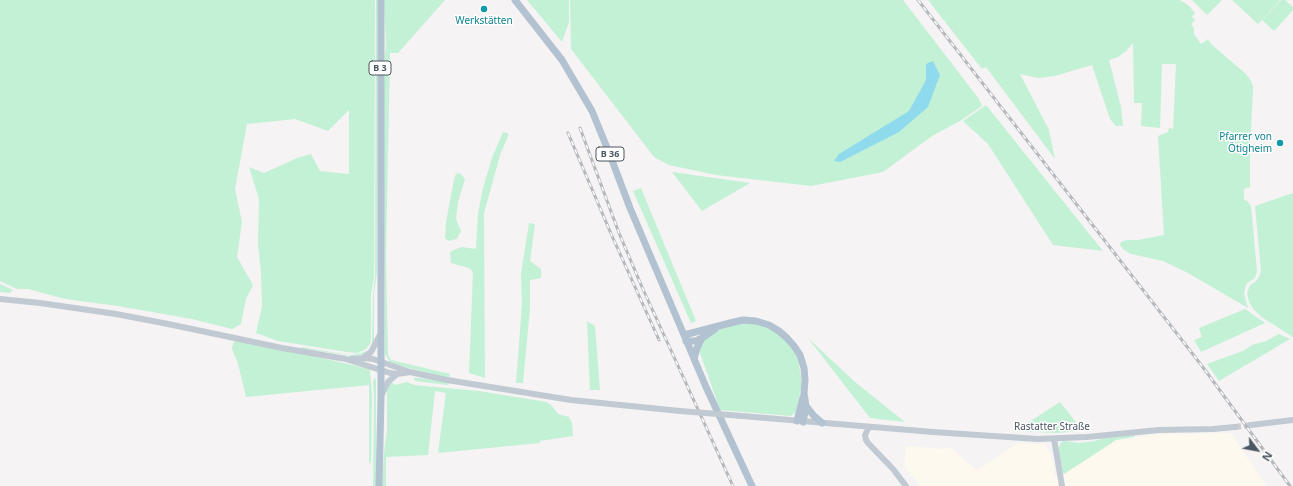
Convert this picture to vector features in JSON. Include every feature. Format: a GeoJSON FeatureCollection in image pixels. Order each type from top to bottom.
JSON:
{"type":"FeatureCollection","features":[{"type":"Feature","properties":{"kind":"main road","name":"B 3"},"geometry":{"type":"LineString","coordinates":[[379,486],[381,397],[381,0]]}},
{"type":"Feature","properties":{"kind":"main road","name":"B 36"},"geometry":{"type":"LineString","coordinates":[[515,0],[562,60],[592,111],[630,208],[694,360],[752,486]]}},
{"type":"Feature","properties":{"kind":"main road"},"geometry":{"type":"LineString","coordinates":[[685,338],[718,326],[743,320],[756,321],[769,325],[779,331],[787,338],[800,355],[804,368],[805,380],[800,421]]}},
{"type":"Feature","properties":{"kind":"main road"},"geometry":{"type":"LineString","coordinates":[[685,338],[696,341],[718,326]]}},
{"type":"Feature","properties":{"kind":"main road"},"geometry":{"type":"LineString","coordinates":[[694,360],[697,348],[702,338]]}},
{"type":"Feature","properties":{"kind":"main road"},"geometry":{"type":"LineString","coordinates":[[804,393],[806,406],[822,423]]}},
{"type":"Feature","properties":{"kind":"main road"},"geometry":{"type":"LineString","coordinates":[[800,421],[806,406]]}},
{"type":"Feature","properties":{"kind":"street"},"geometry":{"type":"LineString","coordinates":[[0,299],[116,314],[282,348],[346,359],[397,374],[410,372]]}},
{"type":"Feature","properties":{"kind":"street"},"geometry":{"type":"LineString","coordinates":[[363,358],[371,352],[381,333]]}},
{"type":"Feature","properties":{"kind":"street"},"geometry":{"type":"LineString","coordinates":[[346,359],[363,358],[381,362],[410,372]]}},
{"type":"Feature","properties":{"kind":"street","name":"Rastatter Straße"},"geometry":{"type":"LineString","coordinates":[[410,372],[571,400],[680,411],[986,436],[1054,439],[1097,437],[1159,430],[1213,430],[1235,427]]}},
{"type":"Feature","properties":{"kind":"street"},"geometry":{"type":"LineString","coordinates":[[381,397],[388,382],[397,374]]}},
{"type":"Feature","properties":{"kind":"street"},"geometry":{"type":"LineString","coordinates":[[1251,426],[1293,420]]}},
{"type":"Feature","properties":{"kind":"street"},"geometry":{"type":"LineString","coordinates":[[869,427],[871,446],[893,469],[906,486]]}},
{"type":"Feature","properties":{"kind":"street"},"geometry":{"type":"LineString","coordinates":[[1054,439],[1062,486]]}},
{"type":"Feature","properties":{"kind":"shaded area"},"geometry":{"type":"Polygon","coordinates":[[[1230,433],[1267,486],[920,486],[904,466],[906,446],[944,449],[950,447],[977,471],[1017,443],[1045,444],[1052,457],[1055,476],[1065,474],[1117,440],[1159,434],[1230,433]]]}},
{"type":"Feature","properties":{"kind":"green space"},"geometry":{"type":"Polygon","coordinates":[[[0,0],[375,0],[374,277],[371,295],[371,340],[366,349],[357,353],[347,352],[278,341],[256,333],[262,307],[258,243],[259,199],[249,167],[264,173],[297,158],[311,154],[320,171],[349,174],[349,110],[328,131],[295,119],[247,124],[235,189],[242,222],[237,257],[253,285],[246,299],[241,324],[232,329],[192,319],[118,306],[65,299],[28,289],[17,289],[0,281],[0,0]]]}},
{"type":"Feature","properties":{"kind":"green space"},"geometry":{"type":"Polygon","coordinates":[[[376,0],[378,0],[377,273],[374,293],[374,340],[372,344],[373,295],[375,277],[376,0]]]}},
{"type":"Feature","properties":{"kind":"green space"},"geometry":{"type":"Polygon","coordinates":[[[384,0],[445,0],[398,53],[390,53],[386,256],[388,355],[391,360],[450,374],[449,378],[390,362],[385,354],[383,72],[386,46],[384,0]]]}},
{"type":"Feature","properties":{"kind":"green space"},"geometry":{"type":"Polygon","coordinates":[[[527,0],[569,0],[569,22],[562,42],[527,0]]]}},
{"type":"Feature","properties":{"kind":"green space"},"geometry":{"type":"Polygon","coordinates":[[[570,0],[903,0],[979,99],[982,106],[960,121],[932,136],[883,172],[811,186],[716,175],[669,165],[654,157],[571,49],[570,0]]]}},
{"type":"Feature","properties":{"kind":"green space"},"geometry":{"type":"Polygon","coordinates":[[[928,0],[1180,0],[1188,5],[1195,13],[1192,17],[1195,20],[1191,24],[1194,28],[1194,34],[1201,44],[1208,39],[1211,44],[1246,74],[1253,86],[1250,145],[1250,187],[1244,189],[1244,199],[1251,206],[1257,271],[1255,278],[1247,283],[1245,289],[1244,294],[1248,308],[1188,273],[1163,261],[1131,254],[1124,250],[1120,245],[1121,242],[1127,240],[1138,240],[1164,235],[1158,136],[1168,132],[1169,128],[1173,129],[1176,64],[1162,64],[1160,128],[1141,126],[1142,103],[1134,103],[1133,43],[1118,57],[1109,60],[1121,107],[1123,126],[1116,126],[1110,119],[1092,65],[1055,76],[1038,78],[1020,74],[1049,130],[1055,159],[986,67],[982,69],[928,0]]]}},
{"type":"Feature","properties":{"kind":"green space"},"geometry":{"type":"Polygon","coordinates":[[[1192,0],[1222,0],[1207,15],[1192,0]]]}},
{"type":"Feature","properties":{"kind":"green space"},"geometry":{"type":"Polygon","coordinates":[[[1232,0],[1280,0],[1258,24],[1232,0]]]}},
{"type":"Feature","properties":{"kind":"green space"},"geometry":{"type":"Polygon","coordinates":[[[1281,0],[1285,0],[1293,7],[1293,10],[1274,31],[1262,20],[1281,0]]]}},
{"type":"Feature","properties":{"kind":"green space"},"geometry":{"type":"Polygon","coordinates":[[[986,105],[1103,251],[1053,245],[988,144],[963,121],[986,105]]]}},
{"type":"Feature","properties":{"kind":"green space"},"geometry":{"type":"Polygon","coordinates":[[[503,132],[509,134],[500,155],[484,213],[485,378],[469,373],[473,272],[469,268],[451,263],[450,252],[461,247],[476,249],[478,213],[483,188],[492,158],[503,132]]]}},
{"type":"Feature","properties":{"kind":"green space"},"geometry":{"type":"Polygon","coordinates":[[[672,172],[750,183],[702,211],[672,172]]]}},
{"type":"Feature","properties":{"kind":"green space"},"geometry":{"type":"Polygon","coordinates":[[[460,173],[465,179],[458,202],[456,219],[461,231],[457,239],[448,241],[445,238],[446,222],[454,179],[456,174],[460,173]]]}},
{"type":"Feature","properties":{"kind":"green space"},"geometry":{"type":"Polygon","coordinates":[[[641,188],[696,321],[691,323],[633,191],[641,188]]]}},
{"type":"Feature","properties":{"kind":"green space"},"geometry":{"type":"Polygon","coordinates":[[[1293,193],[1293,337],[1263,318],[1254,310],[1249,302],[1247,293],[1250,285],[1259,277],[1261,271],[1255,206],[1293,193]]]}},
{"type":"Feature","properties":{"kind":"green space"},"geometry":{"type":"Polygon","coordinates":[[[529,223],[535,224],[530,261],[541,269],[541,278],[530,280],[530,308],[523,383],[516,383],[522,304],[521,274],[529,223]]]}},
{"type":"Feature","properties":{"kind":"green space"},"geometry":{"type":"Polygon","coordinates":[[[0,284],[13,290],[10,293],[0,292],[0,284]]]}},
{"type":"Feature","properties":{"kind":"green space"},"geometry":{"type":"Polygon","coordinates":[[[1245,309],[1265,323],[1201,352],[1194,340],[1202,337],[1199,328],[1245,309]]]}},
{"type":"Feature","properties":{"kind":"green space"},"geometry":{"type":"Polygon","coordinates":[[[587,321],[595,326],[600,390],[590,390],[587,321]]]}},
{"type":"Feature","properties":{"kind":"green space"},"geometry":{"type":"Polygon","coordinates":[[[749,322],[769,328],[778,333],[793,349],[798,359],[801,388],[796,412],[791,416],[720,410],[699,350],[705,337],[725,326],[749,322]]]}},
{"type":"Feature","properties":{"kind":"green space"},"geometry":{"type":"Polygon","coordinates":[[[1279,334],[1290,339],[1219,381],[1207,364],[1243,351],[1252,345],[1266,341],[1279,334]]]}},
{"type":"Feature","properties":{"kind":"green space"},"geometry":{"type":"Polygon","coordinates":[[[808,338],[855,382],[905,422],[870,418],[808,338]]]}},
{"type":"Feature","properties":{"kind":"green space"},"geometry":{"type":"Polygon","coordinates":[[[237,339],[370,369],[372,397],[370,463],[369,464],[369,385],[246,397],[238,364],[232,349],[233,343],[237,339]]]}},
{"type":"Feature","properties":{"kind":"green space"},"geometry":{"type":"Polygon","coordinates":[[[301,347],[350,355],[368,351],[364,354],[353,356],[301,349],[301,347]]]}},
{"type":"Feature","properties":{"kind":"green space"},"geometry":{"type":"Polygon","coordinates":[[[376,378],[376,486],[373,486],[373,382],[376,378]]]}},
{"type":"Feature","properties":{"kind":"green space"},"geometry":{"type":"Polygon","coordinates":[[[414,378],[449,382],[448,385],[415,381],[414,378]]]}},
{"type":"Feature","properties":{"kind":"green space"},"geometry":{"type":"Polygon","coordinates":[[[391,382],[395,385],[407,382],[414,385],[479,391],[547,402],[558,414],[569,417],[572,423],[573,436],[540,441],[540,443],[438,453],[446,393],[435,391],[428,455],[386,457],[386,486],[382,486],[387,430],[387,389],[391,382]]]}},
{"type":"Feature","properties":{"kind":"green space"},"geometry":{"type":"Polygon","coordinates":[[[1060,402],[1082,430],[1081,431],[1056,433],[1015,431],[1060,402]]]}},
{"type":"Feature","properties":{"kind":"green space"},"geometry":{"type":"Polygon","coordinates":[[[1134,435],[1134,437],[1116,440],[1064,474],[1062,472],[1058,450],[1063,441],[1078,443],[1095,441],[1103,438],[1134,435]]]}},
{"type":"Feature","properties":{"kind":"water"},"geometry":{"type":"Polygon","coordinates":[[[933,61],[940,75],[928,107],[899,132],[840,162],[834,161],[839,154],[909,111],[926,80],[926,64],[933,61]]]}},
{"type":"Feature","properties":{"kind":"tunnel"},"geometry":{"type":"LineString","coordinates":[[1235,427],[1251,425]]}},
{"type":"Feature","properties":{"kind":"railway"},"geometry":{"type":"LineString","coordinates":[[918,0],[1202,366],[1290,486]]}},
{"type":"Feature","properties":{"kind":"railway"},"geometry":{"type":"LineString","coordinates":[[580,128],[619,233],[642,287],[733,486]]}},
{"type":"Feature","properties":{"kind":"railway"},"geometry":{"type":"LineString","coordinates":[[568,133],[659,340]]}},
{"type":"Feature","properties":{"kind":"place","name":"Werkstätten"},"geometry":{"type":"Point","coordinates":[484,9]}},
{"type":"Feature","properties":{"kind":"place","name":"Pfarrer von Ötigheim"},"geometry":{"type":"Point","coordinates":[1280,143]}}]}
